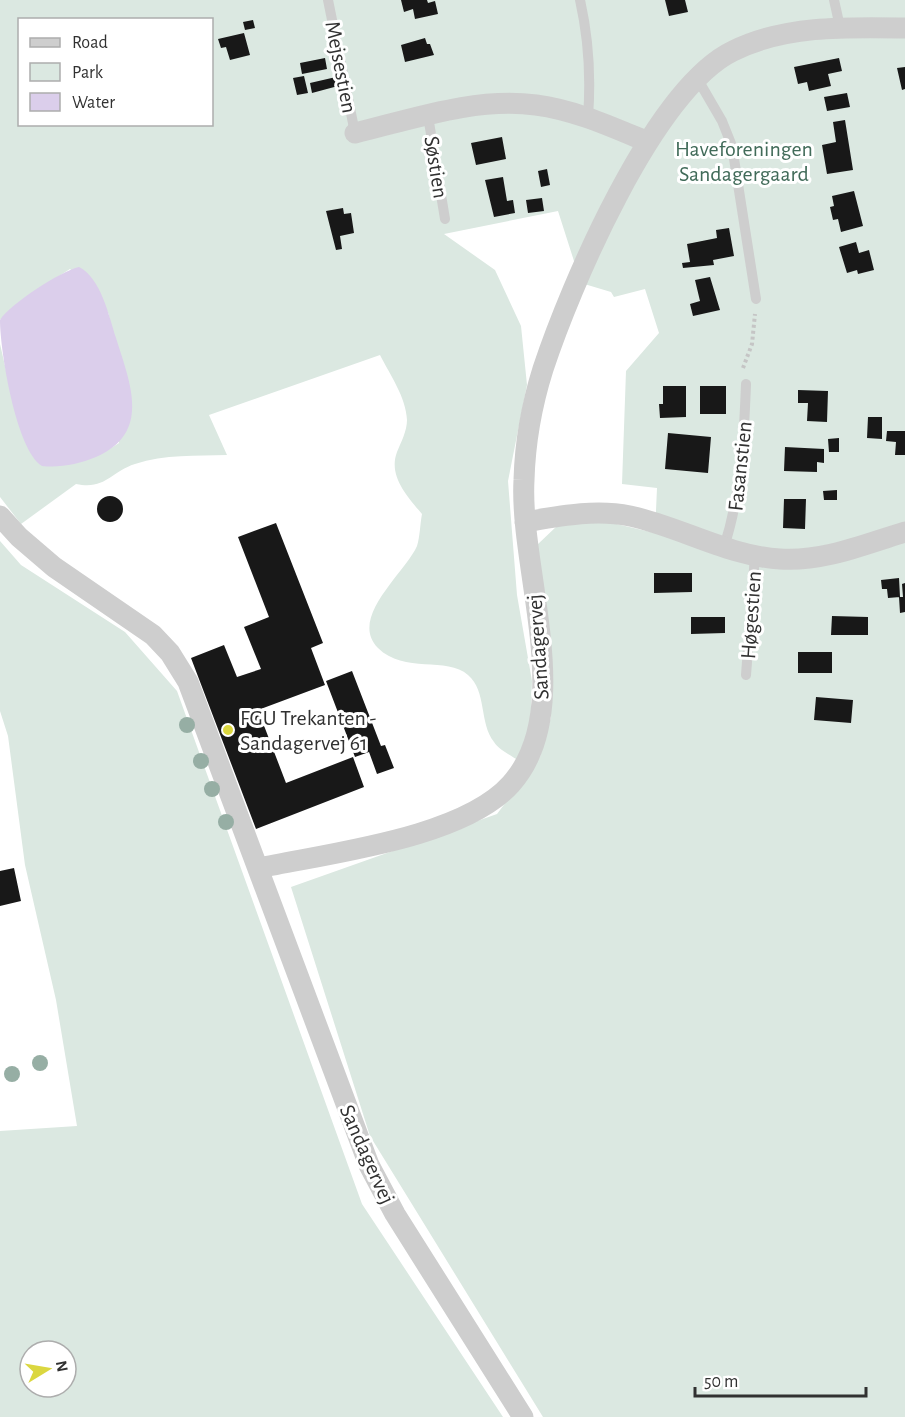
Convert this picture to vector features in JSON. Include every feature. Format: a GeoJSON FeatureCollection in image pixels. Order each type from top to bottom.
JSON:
{"type":"FeatureCollection","features":[{"type":"Feature","properties":{"kind":"street","name":"Sandagervej"},"geometry":{"type":"LineString","coordinates":[[260,868],[444,826],[482,810],[504,792],[521,771],[534,748],[544,693],[525,522],[523,482],[528,437],[542,372],[570,295],[599,231],[648,142],[678,98],[697,78],[732,51],[784,34],[840,27],[905,28]]}},
{"type":"Feature","properties":{"kind":"street"},"geometry":{"type":"LineString","coordinates":[[355,133],[481,104],[524,104],[588,117],[648,142]]}},
{"type":"Feature","properties":{"kind":"street"},"geometry":{"type":"LineString","coordinates":[[525,522],[579,513],[627,516],[755,556],[805,559],[837,553],[905,532]]}},
{"type":"Feature","properties":{"kind":"street","name":"Sandagervej"},"geometry":{"type":"LineString","coordinates":[[0,516],[18,537],[54,567],[153,635],[170,653],[188,682],[260,868],[369,1165],[395,1214],[523,1417]]}},
{"type":"Feature","properties":{"kind":"lane","name":"Mejsestien"},"geometry":{"type":"LineString","coordinates":[[328,0],[355,133]]}},
{"type":"Feature","properties":{"kind":"lane"},"geometry":{"type":"LineString","coordinates":[[580,0],[587,28],[591,75],[588,117]]}},
{"type":"Feature","properties":{"kind":"lane"},"geometry":{"type":"LineString","coordinates":[[834,0],[840,27]]}},
{"type":"Feature","properties":{"kind":"lane"},"geometry":{"type":"LineString","coordinates":[[697,78],[722,121],[732,146],[756,299]]}},
{"type":"Feature","properties":{"kind":"lane","name":"Søstien"},"geometry":{"type":"LineString","coordinates":[[428,116],[445,219]]}},
{"type":"Feature","properties":{"kind":"lane","name":"Fasanstien"},"geometry":{"type":"LineString","coordinates":[[724,547],[733,520],[744,430],[746,384]]}},
{"type":"Feature","properties":{"kind":"lane","name":"Høgestien"},"geometry":{"type":"LineString","coordinates":[[746,675],[755,556]]}},
{"type":"Feature","properties":{"kind":"path"},"geometry":{"type":"LineString","coordinates":[[746,384],[744,362],[752,344],[756,299]]}},
{"type":"Feature","properties":{"kind":"green space","name":"Haveforeningen Sandagergaard"},"geometry":{"type":"Polygon","coordinates":[[[0,0],[905,0],[905,1417],[543,1417],[370,1136],[291,887],[497,814],[540,757],[551,717],[537,545],[558,525],[608,522],[655,533],[657,488],[622,484],[626,371],[659,333],[645,289],[614,297],[611,292],[581,283],[558,211],[444,234],[495,270],[521,326],[527,385],[508,481],[517,595],[532,681],[530,737],[519,761],[499,748],[489,734],[481,698],[468,675],[449,666],[400,661],[388,656],[378,648],[371,636],[370,623],[374,610],[417,546],[422,514],[405,493],[397,477],[395,461],[406,428],[406,411],[397,386],[380,355],[209,415],[227,455],[169,457],[135,464],[94,485],[76,484],[21,524],[0,497],[0,344],[11,392],[49,466],[77,462],[103,453],[119,443],[109,315],[101,298],[70,269],[28,296],[0,320],[0,0]]]}},
{"type":"Feature","properties":{"kind":"green space"},"geometry":{"type":"Polygon","coordinates":[[[0,541],[21,565],[125,632],[177,691],[362,1204],[503,1417],[0,1417],[0,1131],[77,1126],[56,1000],[25,865],[8,736],[0,711],[0,541]]]}},
{"type":"Feature","properties":{"kind":"water"},"geometry":{"type":"Polygon","coordinates":[[[79,267],[87,272],[99,288],[107,309],[131,389],[131,421],[125,435],[114,447],[96,457],[69,465],[42,466],[24,441],[17,421],[6,375],[0,320],[36,289],[79,267]]]}},
{"type":"Feature","properties":{"kind":"building"},"geometry":{"type":"Polygon","coordinates":[[[401,0],[427,0],[428,3],[435,1],[438,14],[415,19],[413,9],[404,12],[401,0]]]}},
{"type":"Feature","properties":{"kind":"building"},"geometry":{"type":"Polygon","coordinates":[[[665,0],[685,0],[688,12],[669,16],[665,0]]]}},
{"type":"Feature","properties":{"kind":"building"},"geometry":{"type":"Polygon","coordinates":[[[253,20],[255,28],[245,30],[243,22],[253,20]]]}},
{"type":"Feature","properties":{"kind":"building"},"geometry":{"type":"Polygon","coordinates":[[[244,33],[250,55],[230,60],[226,47],[221,48],[218,39],[244,33]]]}},
{"type":"Feature","properties":{"kind":"building"},"geometry":{"type":"Polygon","coordinates":[[[425,38],[434,55],[405,62],[401,45],[425,38]]]}},
{"type":"Feature","properties":{"kind":"building"},"geometry":{"type":"Polygon","coordinates":[[[325,58],[327,69],[302,74],[300,63],[325,58]]]}},
{"type":"Feature","properties":{"kind":"building"},"geometry":{"type":"Polygon","coordinates":[[[839,58],[842,71],[828,74],[831,86],[809,91],[807,82],[798,84],[794,67],[839,58]]]}},
{"type":"Feature","properties":{"kind":"building"},"geometry":{"type":"Polygon","coordinates":[[[905,67],[905,89],[902,90],[897,68],[905,67]]]}},
{"type":"Feature","properties":{"kind":"building"},"geometry":{"type":"Polygon","coordinates":[[[304,76],[308,93],[297,95],[293,78],[304,76]]]}},
{"type":"Feature","properties":{"kind":"building"},"geometry":{"type":"Polygon","coordinates":[[[336,77],[338,86],[312,93],[310,83],[336,77]]]}},
{"type":"Feature","properties":{"kind":"building"},"geometry":{"type":"Polygon","coordinates":[[[847,93],[850,107],[827,111],[824,97],[847,93]]]}},
{"type":"Feature","properties":{"kind":"building"},"geometry":{"type":"Polygon","coordinates":[[[845,120],[853,170],[827,174],[822,145],[836,142],[833,122],[845,120]]]}},
{"type":"Feature","properties":{"kind":"building"},"geometry":{"type":"Polygon","coordinates":[[[502,137],[506,159],[476,165],[471,143],[502,137]]]}},
{"type":"Feature","properties":{"kind":"building"},"geometry":{"type":"Polygon","coordinates":[[[547,169],[550,185],[541,187],[538,171],[547,169]]]}},
{"type":"Feature","properties":{"kind":"building"},"geometry":{"type":"Polygon","coordinates":[[[503,177],[507,201],[513,200],[515,213],[494,217],[485,180],[503,177]]]}},
{"type":"Feature","properties":{"kind":"building"},"geometry":{"type":"Polygon","coordinates":[[[854,191],[863,226],[841,232],[838,219],[833,220],[830,207],[834,206],[832,196],[854,191]]]}},
{"type":"Feature","properties":{"kind":"building"},"geometry":{"type":"Polygon","coordinates":[[[542,198],[544,211],[528,213],[526,200],[542,198]]]}},
{"type":"Feature","properties":{"kind":"building"},"geometry":{"type":"Polygon","coordinates":[[[343,208],[344,214],[351,213],[354,233],[340,236],[342,249],[336,250],[326,211],[343,208]]]}},
{"type":"Feature","properties":{"kind":"building"},"geometry":{"type":"Polygon","coordinates":[[[729,228],[734,256],[713,260],[714,265],[683,268],[682,263],[690,262],[687,244],[717,238],[716,230],[729,228]]]}},
{"type":"Feature","properties":{"kind":"building"},"geometry":{"type":"Polygon","coordinates":[[[856,242],[859,253],[869,250],[874,270],[858,274],[857,270],[847,273],[839,247],[856,242]]]}},
{"type":"Feature","properties":{"kind":"building"},"geometry":{"type":"Polygon","coordinates":[[[710,277],[720,310],[693,316],[690,304],[700,301],[695,280],[710,277]]]}},
{"type":"Feature","properties":{"kind":"building"},"geometry":{"type":"Polygon","coordinates":[[[663,386],[686,386],[686,417],[660,418],[659,404],[663,404],[663,386]]]}},
{"type":"Feature","properties":{"kind":"building"},"geometry":{"type":"Polygon","coordinates":[[[700,386],[726,386],[726,414],[700,414],[700,386]]]}},
{"type":"Feature","properties":{"kind":"building"},"geometry":{"type":"Polygon","coordinates":[[[798,390],[828,391],[827,422],[807,421],[808,403],[798,403],[798,390]]]}},
{"type":"Feature","properties":{"kind":"building"},"geometry":{"type":"Polygon","coordinates":[[[868,417],[882,417],[882,439],[867,438],[868,417]]]}},
{"type":"Feature","properties":{"kind":"building"},"geometry":{"type":"Polygon","coordinates":[[[887,431],[905,431],[905,455],[895,455],[896,442],[886,441],[887,431]]]}},
{"type":"Feature","properties":{"kind":"building"},"geometry":{"type":"Polygon","coordinates":[[[668,433],[711,437],[708,473],[665,469],[668,433]]]}},
{"type":"Feature","properties":{"kind":"building"},"geometry":{"type":"Polygon","coordinates":[[[839,438],[839,452],[829,452],[828,439],[839,438]]]}},
{"type":"Feature","properties":{"kind":"building"},"geometry":{"type":"Polygon","coordinates":[[[785,447],[824,449],[824,463],[817,462],[817,472],[784,471],[785,447]]]}},
{"type":"Feature","properties":{"kind":"building"},"geometry":{"type":"Polygon","coordinates":[[[837,490],[837,500],[824,500],[823,491],[837,490]]]}},
{"type":"Feature","properties":{"kind":"building"},"geometry":{"type":"Polygon","coordinates":[[[110,496],[119,500],[123,509],[119,518],[110,522],[101,518],[97,509],[101,500],[110,496]]]}},
{"type":"Feature","properties":{"kind":"building"},"geometry":{"type":"Polygon","coordinates":[[[784,499],[806,499],[805,529],[783,528],[784,499]]]}},
{"type":"Feature","properties":{"kind":"building"},"geometry":{"type":"Polygon","coordinates":[[[276,523],[323,643],[311,648],[325,685],[258,710],[286,783],[353,757],[364,787],[256,829],[191,658],[224,645],[237,677],[261,669],[244,627],[269,617],[238,537],[276,523]]]}},
{"type":"Feature","properties":{"kind":"building"},"geometry":{"type":"Polygon","coordinates":[[[654,573],[692,573],[692,592],[654,593],[654,573]]]}},
{"type":"Feature","properties":{"kind":"building"},"geometry":{"type":"Polygon","coordinates":[[[899,578],[900,597],[888,598],[887,589],[882,589],[881,580],[899,578]]]}},
{"type":"Feature","properties":{"kind":"building"},"geometry":{"type":"Polygon","coordinates":[[[905,583],[905,612],[900,613],[899,597],[903,597],[902,584],[905,583]]]}},
{"type":"Feature","properties":{"kind":"building"},"geometry":{"type":"Polygon","coordinates":[[[832,616],[868,617],[868,635],[831,635],[832,616]]]}},
{"type":"Feature","properties":{"kind":"building"},"geometry":{"type":"Polygon","coordinates":[[[691,617],[725,617],[725,633],[691,634],[691,617]]]}},
{"type":"Feature","properties":{"kind":"building"},"geometry":{"type":"Polygon","coordinates":[[[798,652],[832,652],[832,673],[798,673],[798,652]]]}},
{"type":"Feature","properties":{"kind":"building"},"geometry":{"type":"Polygon","coordinates":[[[352,671],[381,746],[385,745],[394,768],[377,774],[369,752],[355,757],[326,681],[352,671]]]}},
{"type":"Feature","properties":{"kind":"building"},"geometry":{"type":"Polygon","coordinates":[[[816,697],[853,700],[851,723],[814,720],[816,697]]]}},
{"type":"Feature","properties":{"kind":"building"},"geometry":{"type":"Polygon","coordinates":[[[14,868],[21,901],[0,906],[0,871],[14,868]]]}},
{"type":"Feature","properties":{"kind":"place","name":"FGU Trekanten - Sandagervej 61"},"geometry":{"type":"Point","coordinates":[228,730]}}]}
